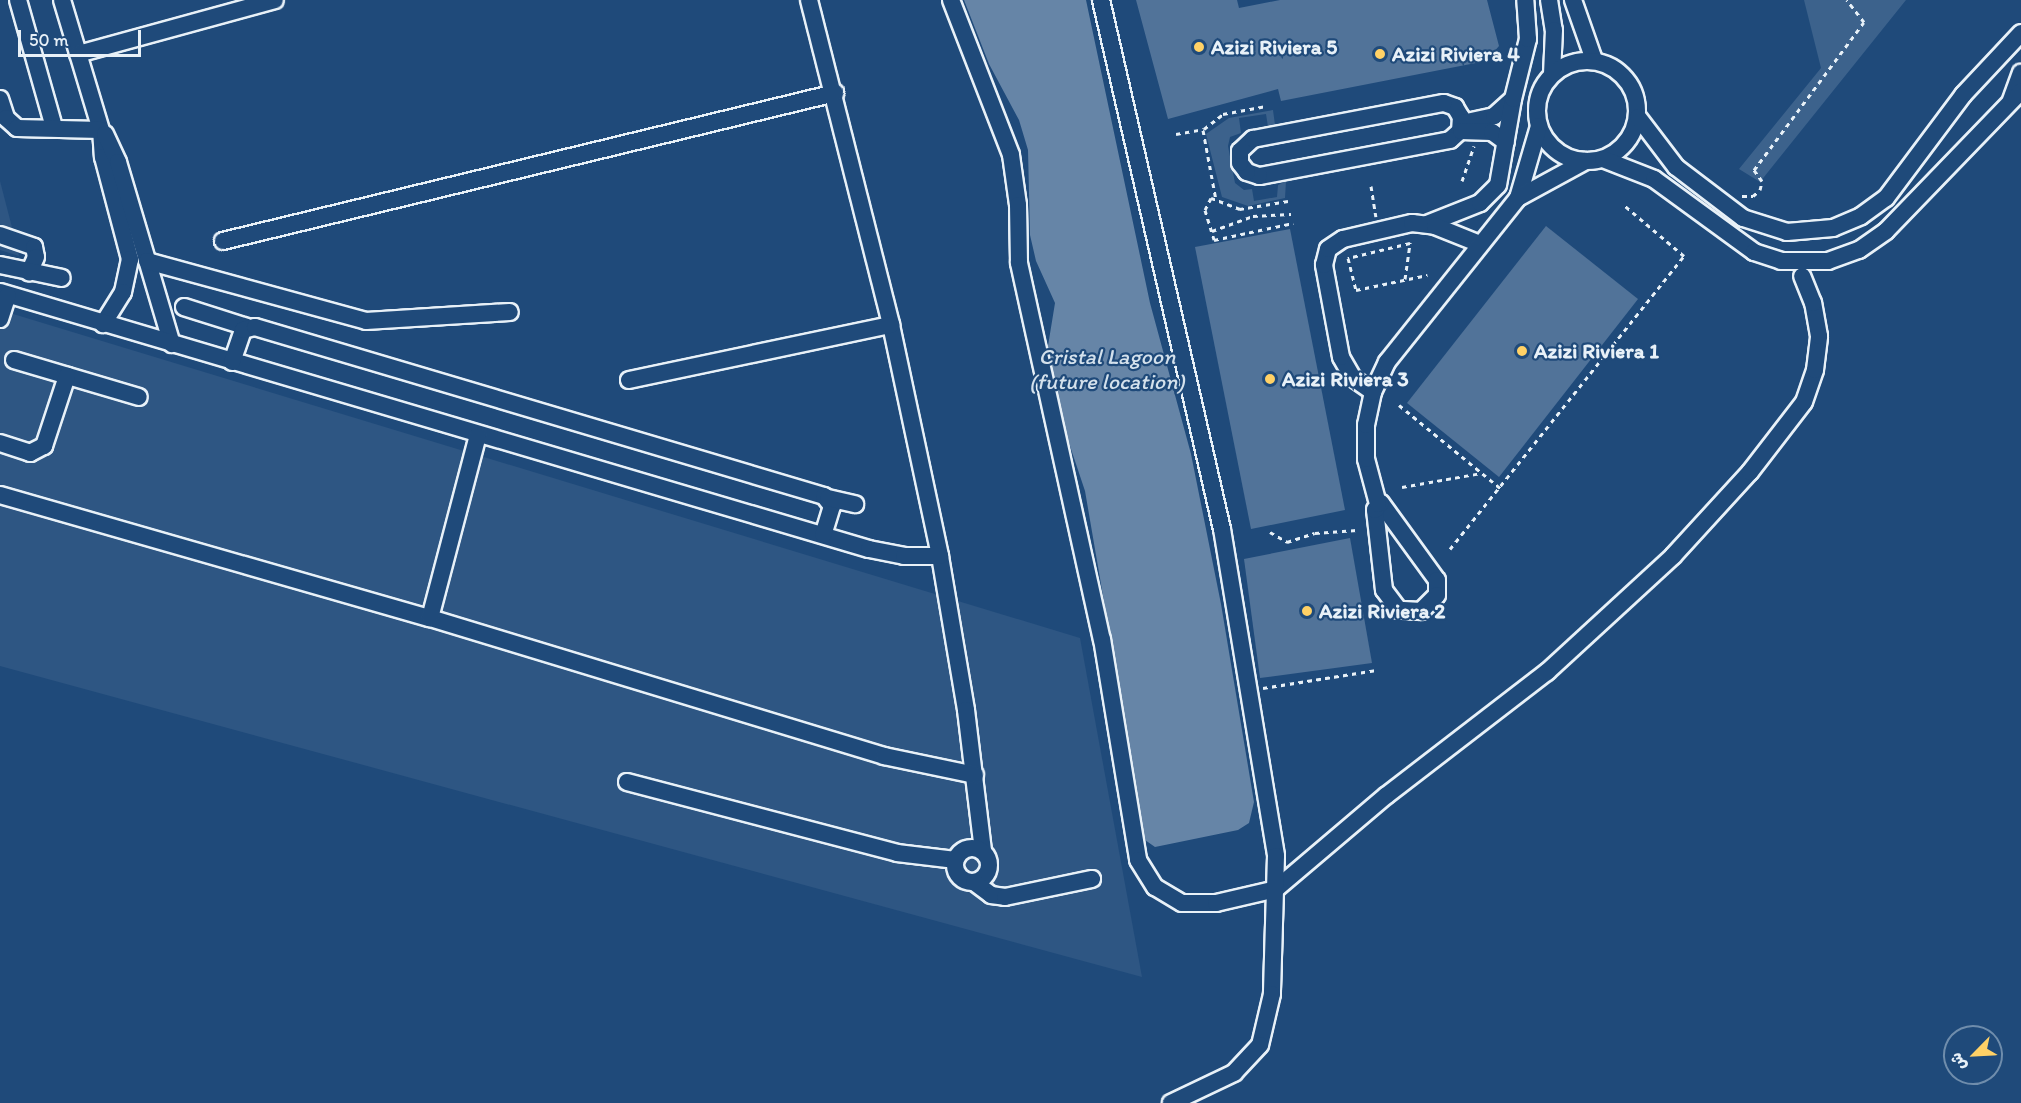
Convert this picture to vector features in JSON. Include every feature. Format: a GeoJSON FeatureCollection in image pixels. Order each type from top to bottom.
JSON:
{"type":"FeatureCollection","features":[{"type":"Feature","properties":{"kind":"street"},"geometry":{"type":"LineString","coordinates":[[18,0],[54,127]]}},
{"type":"Feature","properties":{"kind":"street"},"geometry":{"type":"LineString","coordinates":[[62,0],[101,130],[104,157],[128,246],[130,271],[123,292],[103,324]]}},
{"type":"Feature","properties":{"kind":"street"},"geometry":{"type":"LineString","coordinates":[[78,54],[275,0]]}},
{"type":"Feature","properties":{"kind":"street"},"geometry":{"type":"LineString","coordinates":[[809,0],[835,93],[891,325],[940,556],[975,775],[983,851],[989,870],[974,882]]}},
{"type":"Feature","properties":{"kind":"street"},"geometry":{"type":"LineString","coordinates":[[951,0],[1011,154],[1018,205],[1019,263],[1102,639],[1138,860],[1155,887],[1182,903],[1216,903],[1276,889],[1590,635],[1672,556],[1750,472],[1804,402],[1815,370],[1817,319],[1802,276]]}},
{"type":"Feature","properties":{"kind":"street"},"geometry":{"type":"LineString","coordinates":[[1101,0],[1210,475],[1276,856],[1271,1007],[1260,1045],[1234,1072],[1172,1103]]}},
{"type":"Feature","properties":{"kind":"street"},"geometry":{"type":"LineString","coordinates":[[1427,224],[1491,196],[1501,178],[1513,99],[1528,39],[1525,0]]}},
{"type":"Feature","properties":{"kind":"street"},"geometry":{"type":"LineString","coordinates":[[1518,198],[1539,126],[1537,104],[1552,74],[1554,30],[1549,0]]}},
{"type":"Feature","properties":{"kind":"street"},"geometry":{"type":"LineString","coordinates":[[1573,0],[1594,60]]}},
{"type":"Feature","properties":{"kind":"street"},"geometry":{"type":"LineString","coordinates":[[1638,117],[1676,167],[1743,218],[1787,232],[1833,228],[1861,216],[1886,198],[1963,94],[2021,33]]}},
{"type":"Feature","properties":{"kind":"street"},"geometry":{"type":"LineString","coordinates":[[1552,74],[1572,63],[1594,60],[1624,76],[1635,95],[1638,117],[1630,138],[1603,159]]}},
{"type":"Feature","properties":{"kind":"street"},"geometry":{"type":"LineString","coordinates":[[1378,504],[1385,505],[1437,580],[1437,595],[1421,611],[1399,610],[1384,590],[1375,510],[1378,504],[1365,442],[1373,392],[1397,348],[1518,198],[1586,161],[1603,159],[1654,179],[1754,252],[1781,261],[1828,261],[1859,250],[1886,231],[2016,96],[2021,73]]}},
{"type":"Feature","properties":{"kind":"street"},"geometry":{"type":"LineString","coordinates":[[223,241],[835,93]]}},
{"type":"Feature","properties":{"kind":"street"},"geometry":{"type":"LineString","coordinates":[[0,99],[6,118],[17,128],[54,127],[101,130]]}},
{"type":"Feature","properties":{"kind":"street"},"geometry":{"type":"LineString","coordinates":[[1461,127],[1455,108],[1438,104],[1252,139],[1243,146],[1239,157],[1243,168],[1259,176],[1445,142],[1461,127],[1494,116],[1513,99]]}},
{"type":"Feature","properties":{"kind":"street"},"geometry":{"type":"LineString","coordinates":[[1539,126],[1557,151],[1586,161]]}},
{"type":"Feature","properties":{"kind":"street"},"geometry":{"type":"LineString","coordinates":[[1461,127],[1492,132],[1506,142]]}},
{"type":"Feature","properties":{"kind":"street"},"geometry":{"type":"LineString","coordinates":[[101,130],[118,162],[172,344]]}},
{"type":"Feature","properties":{"kind":"street"},"geometry":{"type":"LineString","coordinates":[[1373,392],[1353,378],[1341,357],[1324,271],[1326,254],[1342,239],[1405,224],[1427,224],[1480,244]]}},
{"type":"Feature","properties":{"kind":"street"},"geometry":{"type":"LineString","coordinates":[[0,234],[34,247],[36,257],[29,273]]}},
{"type":"Feature","properties":{"kind":"street"},"geometry":{"type":"LineString","coordinates":[[147,261],[366,321],[510,312]]}},
{"type":"Feature","properties":{"kind":"street"},"geometry":{"type":"LineString","coordinates":[[0,265],[29,273],[62,278]]}},
{"type":"Feature","properties":{"kind":"street"},"geometry":{"type":"LineString","coordinates":[[0,320],[4,293],[478,435],[886,553],[940,556]]}},
{"type":"Feature","properties":{"kind":"street"},"geometry":{"type":"LineString","coordinates":[[184,308],[828,498],[855,504]]}},
{"type":"Feature","properties":{"kind":"street"},"geometry":{"type":"LineString","coordinates":[[629,380],[891,325]]}},
{"type":"Feature","properties":{"kind":"street"},"geometry":{"type":"LineString","coordinates":[[232,362],[246,327]]}},
{"type":"Feature","properties":{"kind":"street"},"geometry":{"type":"LineString","coordinates":[[14,360],[139,397]]}},
{"type":"Feature","properties":{"kind":"street"},"geometry":{"type":"LineString","coordinates":[[0,443],[30,453],[44,446],[67,376]]}},
{"type":"Feature","properties":{"kind":"street"},"geometry":{"type":"LineString","coordinates":[[430,618],[478,435]]}},
{"type":"Feature","properties":{"kind":"street"},"geometry":{"type":"LineString","coordinates":[[0,495],[430,618],[884,756],[975,775]]}},
{"type":"Feature","properties":{"kind":"street"},"geometry":{"type":"LineString","coordinates":[[823,535],[831,510],[828,498]]}},
{"type":"Feature","properties":{"kind":"street"},"geometry":{"type":"LineString","coordinates":[[627,783],[897,853],[956,860],[970,847],[983,851]]}},
{"type":"Feature","properties":{"kind":"street"},"geometry":{"type":"LineString","coordinates":[[956,860],[957,873],[991,895],[1005,897],[1092,879]]}},
{"type":"Feature","properties":{"kind":"path"},"geometry":{"type":"LineString","coordinates":[[1736,191],[1748,197],[1760,190],[1762,181],[1754,170],[1864,22],[1847,0]]}},
{"type":"Feature","properties":{"kind":"path"},"geometry":{"type":"LineString","coordinates":[[1176,134],[1204,129],[1223,114],[1266,106]]}},
{"type":"Feature","properties":{"kind":"path"},"geometry":{"type":"LineString","coordinates":[[1204,129],[1201,137],[1207,146],[1206,162],[1216,200]]}},
{"type":"Feature","properties":{"kind":"path"},"geometry":{"type":"LineString","coordinates":[[1462,181],[1479,131]]}},
{"type":"Feature","properties":{"kind":"path"},"geometry":{"type":"LineString","coordinates":[[1371,186],[1376,219]]}},
{"type":"Feature","properties":{"kind":"path"},"geometry":{"type":"LineString","coordinates":[[1288,201],[1240,209],[1210,198],[1205,207],[1214,240],[1293,224]]}},
{"type":"Feature","properties":{"kind":"path"},"geometry":{"type":"LineString","coordinates":[[1450,549],[1684,256],[1625,206]]}},
{"type":"Feature","properties":{"kind":"path"},"geometry":{"type":"LineString","coordinates":[[1211,231],[1252,216],[1291,214]]}},
{"type":"Feature","properties":{"kind":"path"},"geometry":{"type":"LineString","coordinates":[[1401,238],[1411,236],[1405,279]]}},
{"type":"Feature","properties":{"kind":"path"},"geometry":{"type":"LineString","coordinates":[[1410,243],[1348,258],[1356,290],[1427,275]]}},
{"type":"Feature","properties":{"kind":"path"},"geometry":{"type":"LineString","coordinates":[[1400,405],[1500,488]]}},
{"type":"Feature","properties":{"kind":"path"},"geometry":{"type":"LineString","coordinates":[[1402,487],[1481,473]]}},
{"type":"Feature","properties":{"kind":"path"},"geometry":{"type":"LineString","coordinates":[[1270,532],[1287,542],[1315,533],[1357,530]]}},
{"type":"Feature","properties":{"kind":"path"},"geometry":{"type":"LineString","coordinates":[[1249,690],[1377,670]]}},
{"type":"Feature","properties":{"kind":"shaded area"},"geometry":{"type":"Polygon","coordinates":[[[1804,0],[1906,0],[1760,182],[1739,169],[1821,68],[1804,0]]]}},
{"type":"Feature","properties":{"kind":"shaded area"},"geometry":{"type":"Polygon","coordinates":[[[1273,110],[1275,125],[1268,127],[1266,114],[1239,118],[1241,133],[1230,137],[1228,146],[1235,183],[1244,190],[1252,189],[1254,201],[1277,197],[1278,185],[1286,181],[1285,198],[1248,206],[1222,197],[1206,134],[1229,118],[1273,110]]]}},
{"type":"Feature","properties":{"kind":"shaded area"},"geometry":{"type":"Polygon","coordinates":[[[0,181],[15,239],[19,256],[0,250],[0,181]]]}},
{"type":"Feature","properties":{"kind":"shaded area"},"geometry":{"type":"Polygon","coordinates":[[[0,310],[1080,638],[1142,977],[0,666],[0,310]]]}},
{"type":"Feature","properties":{"kind":"water","name":"Cristal Lagoon (future location)"},"geometry":{"type":"Polygon","coordinates":[[[964,0],[1086,0],[1150,303],[1191,454],[1221,604],[1254,802],[1249,823],[1238,830],[1155,847],[1145,840],[1085,491],[1054,398],[1047,352],[1055,303],[1036,261],[1030,235],[1028,150],[1019,120],[989,64],[964,0]]]}},
{"type":"Feature","properties":{"kind":"building","name":"Azizi Riviera 4"},"geometry":{"type":"Polygon","coordinates":[[[1136,0],[1237,0],[1239,8],[1280,0],[1487,0],[1499,46],[1486,61],[1281,101],[1278,89],[1168,119],[1136,0]]]}},
{"type":"Feature","properties":{"kind":"building","name":"Azizi Riviera 1"},"geometry":{"type":"Polygon","coordinates":[[[1546,226],[1638,299],[1499,477],[1407,403],[1546,226]]]}},
{"type":"Feature","properties":{"kind":"building","name":"Azizi Riviera 3"},"geometry":{"type":"Polygon","coordinates":[[[1290,229],[1345,510],[1251,529],[1195,247],[1290,229]]]}},
{"type":"Feature","properties":{"kind":"building","name":"Azizi Riviera 2"},"geometry":{"type":"Polygon","coordinates":[[[1350,538],[1372,663],[1260,678],[1244,559],[1350,538]]]}},
{"type":"Feature","properties":{"kind":"place","name":"Azizi Riviera 5"},"geometry":{"type":"Point","coordinates":[1199,47]}},
{"type":"Feature","properties":{"kind":"place","name":"Azizi Riviera 4"},"geometry":{"type":"Point","coordinates":[1380,54]}},
{"type":"Feature","properties":{"kind":"place","name":"Azizi Riviera 1"},"geometry":{"type":"Point","coordinates":[1522,351]}},
{"type":"Feature","properties":{"kind":"place","name":"Azizi Riviera 3"},"geometry":{"type":"Point","coordinates":[1270,379]}},
{"type":"Feature","properties":{"kind":"place","name":"Azizi Riviera 2"},"geometry":{"type":"Point","coordinates":[1307,611]}}]}
